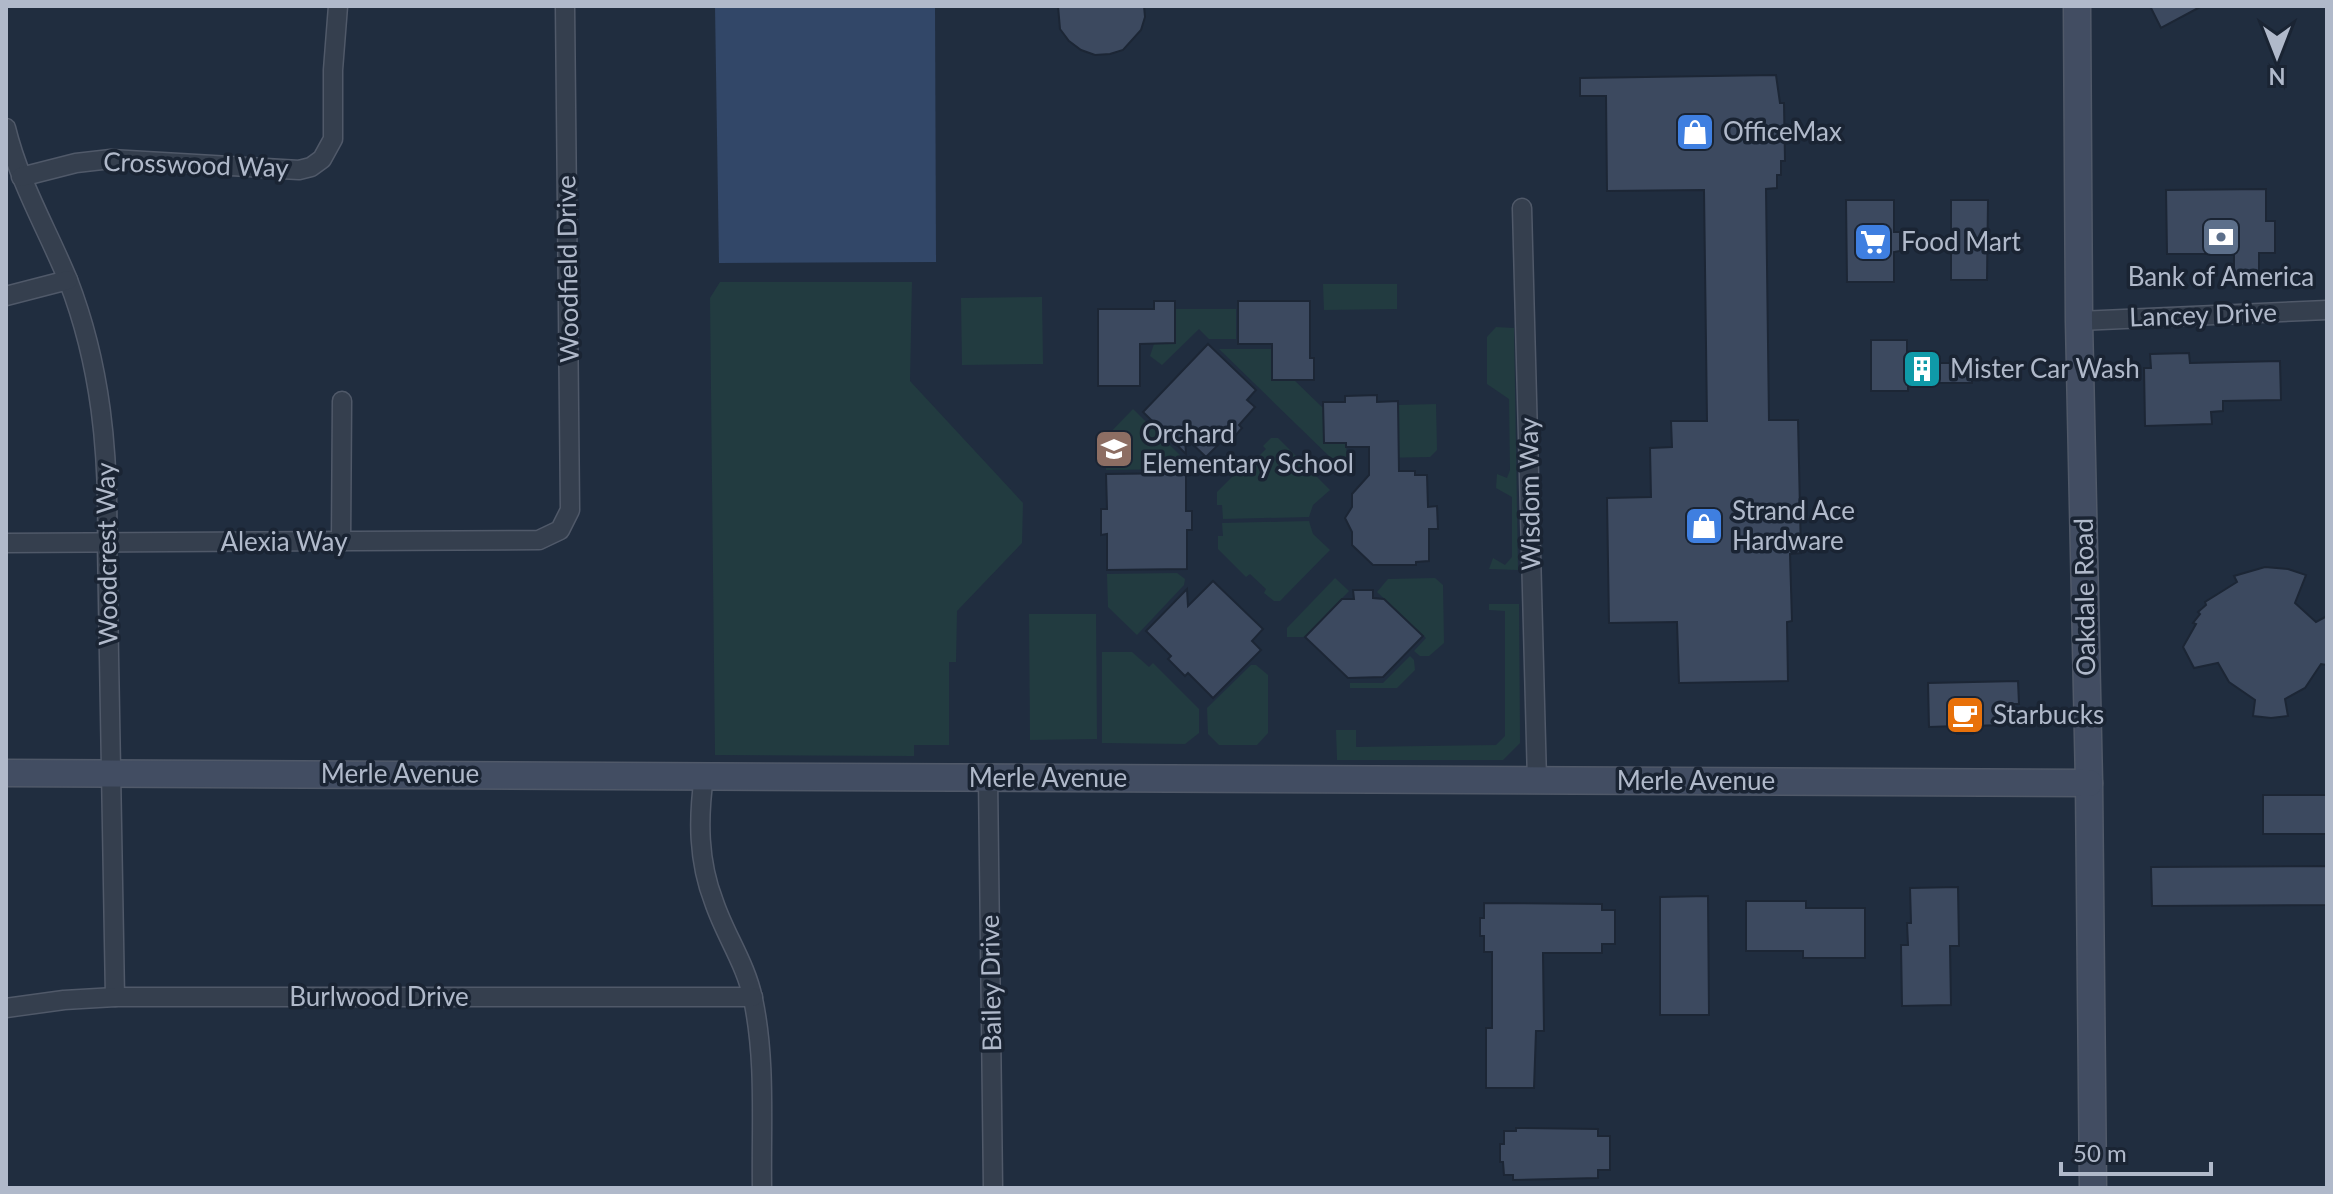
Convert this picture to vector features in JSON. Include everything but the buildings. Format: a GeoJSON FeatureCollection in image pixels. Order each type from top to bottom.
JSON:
{"type":"FeatureCollection","features":[{"type":"Feature","properties":{"kind":"street","name":"Crosswood Way"},"geometry":{"type":"LineString","coordinates":[[21,177],[76,163],[111,159],[299,170],[311,167],[322,159],[333,139],[333,70],[338,6]]}},
{"type":"Feature","properties":{"kind":"street","name":"Woodfield Drive"},"geometry":{"type":"LineString","coordinates":[[560,530],[570,510],[565,6]]}},
{"type":"Feature","properties":{"kind":"street","name":"Oakdale Road"},"geometry":{"type":"LineString","coordinates":[[2077,6],[2093,1188]]}},
{"type":"Feature","properties":{"kind":"street","name":"Woodcrest Way"},"geometry":{"type":"LineString","coordinates":[[6,128],[21,177],[68,280],[95,371],[105,433],[115,997]]}},
{"type":"Feature","properties":{"kind":"street","name":"Wisdom Way"},"geometry":{"type":"LineString","coordinates":[[1522,208],[1537,781]]}},
{"type":"Feature","properties":{"kind":"street"},"geometry":{"type":"LineString","coordinates":[[6,296],[68,280]]}},
{"type":"Feature","properties":{"kind":"street","name":"Lancey Drive"},"geometry":{"type":"LineString","coordinates":[[2079,321],[2327,310]]}},
{"type":"Feature","properties":{"kind":"street"},"geometry":{"type":"LineString","coordinates":[[341,542],[342,401]]}},
{"type":"Feature","properties":{"kind":"street","name":"Alexia Way"},"geometry":{"type":"LineString","coordinates":[[6,543],[539,540],[560,530]]}},
{"type":"Feature","properties":{"kind":"street","name":"Merle Avenue"},"geometry":{"type":"LineString","coordinates":[[6,773],[2089,783]]}},
{"type":"Feature","properties":{"kind":"street"},"geometry":{"type":"LineString","coordinates":[[704,776],[700,836],[704,868],[714,903],[741,961],[753,997],[759,1033],[762,1188]]}},
{"type":"Feature","properties":{"kind":"street","name":"Bailey Drive"},"geometry":{"type":"LineString","coordinates":[[988,777],[993,1188]]}},
{"type":"Feature","properties":{"kind":"street","name":"Burlwood Drive"},"geometry":{"type":"LineString","coordinates":[[6,1008],[115,997],[753,997]]}},
{"type":"Feature","properties":{"kind":"green space"},"geometry":{"type":"Polygon","coordinates":[[[720,282],[912,282],[910,381],[1023,503],[1022,543],[957,611],[956,662],[949,662],[949,745],[914,745],[914,756],[715,755],[710,298],[720,282]]]}},
{"type":"Feature","properties":{"kind":"green space"},"geometry":{"type":"Polygon","coordinates":[[[1323,284],[1397,284],[1397,309],[1324,310],[1323,284]]]}},
{"type":"Feature","properties":{"kind":"green space"},"geometry":{"type":"Polygon","coordinates":[[[1042,297],[1043,364],[962,365],[961,298],[1042,297]]]}},
{"type":"Feature","properties":{"kind":"green space"},"geometry":{"type":"Polygon","coordinates":[[[1175,309],[1236,309],[1236,339],[1209,339],[1199,329],[1162,365],[1150,356],[1154,344],[1175,343],[1175,309]]]}},
{"type":"Feature","properties":{"kind":"green space"},"geometry":{"type":"Polygon","coordinates":[[[1496,327],[1514,328],[1518,570],[1489,569],[1493,558],[1505,565],[1512,557],[1512,497],[1496,488],[1497,474],[1507,478],[1510,470],[1509,399],[1487,384],[1487,337],[1496,327]]]}},
{"type":"Feature","properties":{"kind":"green space"},"geometry":{"type":"Polygon","coordinates":[[[1293,343],[1310,343],[1310,358],[1294,380],[1323,408],[1324,443],[1346,443],[1347,458],[1331,458],[1219,349],[1293,349],[1293,343]]]}},
{"type":"Feature","properties":{"kind":"green space"},"geometry":{"type":"Polygon","coordinates":[[[1436,404],[1437,450],[1430,457],[1378,458],[1378,441],[1399,441],[1398,405],[1436,404]]]}},
{"type":"Feature","properties":{"kind":"green space"},"geometry":{"type":"Polygon","coordinates":[[[1133,409],[1184,459],[1175,469],[1106,470],[1106,437],[1133,409]]]}},
{"type":"Feature","properties":{"kind":"green space"},"geometry":{"type":"Polygon","coordinates":[[[1271,438],[1278,438],[1330,490],[1313,505],[1309,517],[1223,519],[1222,505],[1217,505],[1217,492],[1245,464],[1248,467],[1266,449],[1263,446],[1271,438]]]}},
{"type":"Feature","properties":{"kind":"green space"},"geometry":{"type":"Polygon","coordinates":[[[1309,521],[1313,534],[1330,550],[1280,601],[1274,601],[1264,593],[1266,589],[1250,574],[1246,577],[1218,549],[1218,536],[1223,536],[1222,523],[1309,521]]]}},
{"type":"Feature","properties":{"kind":"green space"},"geometry":{"type":"Polygon","coordinates":[[[1177,573],[1185,579],[1184,585],[1137,635],[1108,607],[1107,574],[1177,573]]]}},
{"type":"Feature","properties":{"kind":"green space"},"geometry":{"type":"Polygon","coordinates":[[[1335,578],[1349,591],[1305,637],[1287,637],[1287,628],[1335,578]]]}},
{"type":"Feature","properties":{"kind":"green space"},"geometry":{"type":"Polygon","coordinates":[[[1435,578],[1443,585],[1444,643],[1429,656],[1420,656],[1414,651],[1426,638],[1377,592],[1388,579],[1435,578]]]}},
{"type":"Feature","properties":{"kind":"green space"},"geometry":{"type":"Polygon","coordinates":[[[1489,604],[1519,604],[1520,743],[1503,760],[1337,760],[1336,730],[1356,730],[1356,747],[1496,745],[1505,736],[1505,611],[1489,610],[1489,604]]]}},
{"type":"Feature","properties":{"kind":"green space"},"geometry":{"type":"Polygon","coordinates":[[[1029,614],[1096,614],[1097,739],[1030,740],[1029,614]]]}},
{"type":"Feature","properties":{"kind":"green space"},"geometry":{"type":"Polygon","coordinates":[[[1102,652],[1132,652],[1149,667],[1153,663],[1199,709],[1199,733],[1185,744],[1102,743],[1102,652]]]}},
{"type":"Feature","properties":{"kind":"green space"},"geometry":{"type":"Polygon","coordinates":[[[1410,656],[1414,660],[1415,670],[1397,688],[1350,688],[1350,683],[1383,683],[1410,656]]]}},
{"type":"Feature","properties":{"kind":"green space"},"geometry":{"type":"Polygon","coordinates":[[[1251,665],[1256,665],[1268,675],[1268,733],[1257,745],[1219,745],[1208,734],[1207,708],[1251,665]]]}},
{"type":"Feature","properties":{"kind":"water"},"geometry":{"type":"Polygon","coordinates":[[[715,6],[935,6],[936,262],[719,263],[715,6]]]}},
{"type":"Feature","properties":{"kind":"place","name":"OfficeMax"},"geometry":{"type":"Point","coordinates":[1695,132]}},
{"type":"Feature","properties":{"kind":"place","name":"Bank of America"},"geometry":{"type":"Point","coordinates":[2221,237]}},
{"type":"Feature","properties":{"kind":"place","name":"Food Mart"},"geometry":{"type":"Point","coordinates":[1873,242]}},
{"type":"Feature","properties":{"kind":"place","name":"Mister Car Wash"},"geometry":{"type":"Point","coordinates":[1922,369]}},
{"type":"Feature","properties":{"kind":"place","name":"Orchard Elementary School"},"geometry":{"type":"Point","coordinates":[1114,449]}},
{"type":"Feature","properties":{"kind":"place","name":"Strand Ace Hardware"},"geometry":{"type":"Point","coordinates":[1704,526]}},
{"type":"Feature","properties":{"kind":"place","name":"Starbucks"},"geometry":{"type":"Point","coordinates":[1965,715]}}]}
